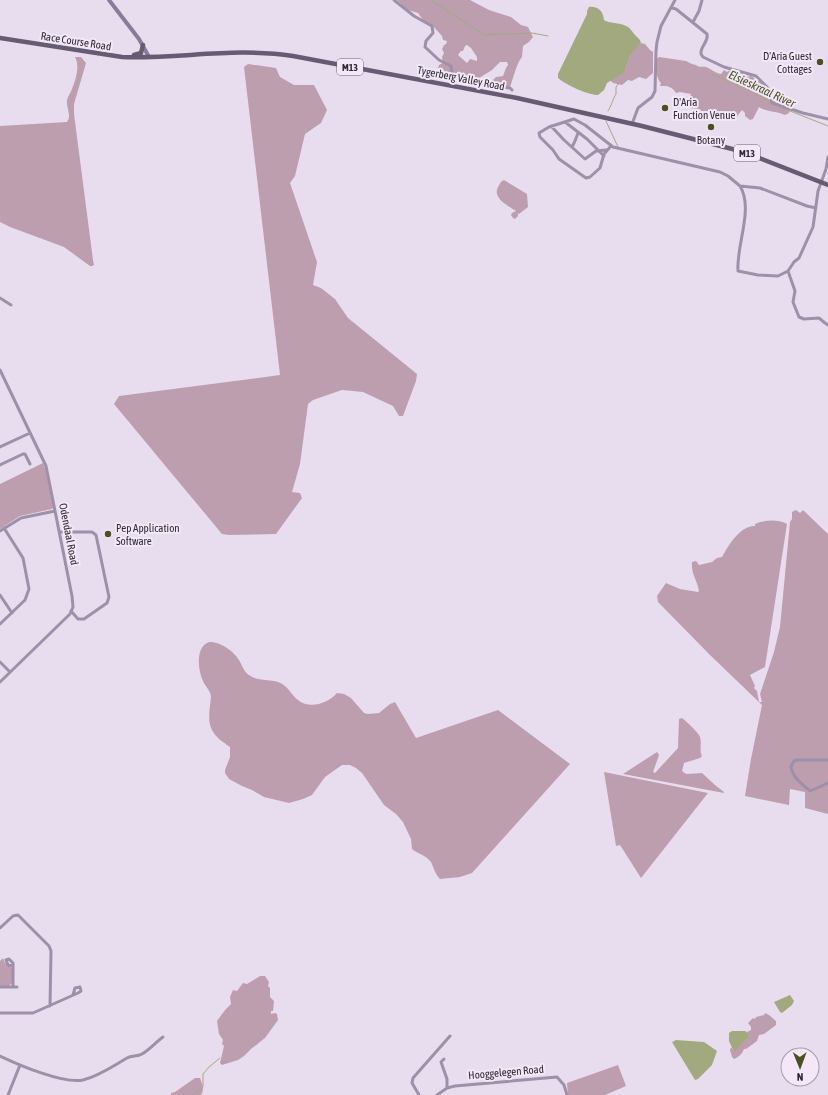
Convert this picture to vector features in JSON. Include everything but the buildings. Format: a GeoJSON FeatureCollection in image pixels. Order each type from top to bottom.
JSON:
{"type":"FeatureCollection","features":[{"type":"Feature","properties":{"kind":"main road"},"geometry":{"type":"LineString","coordinates":[[109,0],[143,46],[149,57]]}},
{"type":"Feature","properties":{"kind":"main road","name":"Race Course Road"},"geometry":{"type":"LineString","coordinates":[[0,38],[127,57],[149,57]]}},
{"type":"Feature","properties":{"kind":"main road"},"geometry":{"type":"LineString","coordinates":[[127,57],[140,54],[143,46]]}},
{"type":"Feature","properties":{"kind":"main road","name":"Tygerberg Valley Road"},"geometry":{"type":"LineString","coordinates":[[149,57],[225,52],[274,53],[500,94],[578,111],[739,151],[828,185]]}},
{"type":"Feature","properties":{"kind":"street"},"geometry":{"type":"LineString","coordinates":[[394,0],[414,16],[432,26],[433,34],[426,41],[425,47],[439,60],[451,66],[453,77],[485,85],[510,88],[512,90]]}},
{"type":"Feature","properties":{"kind":"street"},"geometry":{"type":"LineString","coordinates":[[632,124],[638,108],[652,97],[654,93],[656,54],[661,26],[675,0]]}},
{"type":"Feature","properties":{"kind":"street"},"geometry":{"type":"LineString","coordinates":[[693,22],[699,11],[702,0]]}},
{"type":"Feature","properties":{"kind":"street"},"geometry":{"type":"LineString","coordinates":[[672,8],[676,9],[704,30],[708,36],[707,41],[700,52],[702,56],[724,67],[756,76],[768,88],[772,103],[828,119]]}},
{"type":"Feature","properties":{"kind":"street"},"geometry":{"type":"LineString","coordinates":[[574,120],[578,111]]}},
{"type":"Feature","properties":{"kind":"street"},"geometry":{"type":"LineString","coordinates":[[611,146],[606,150],[602,166],[598,171],[589,178],[584,178],[559,159],[553,150],[540,137],[540,132],[551,126],[574,120],[581,122],[592,129],[611,146],[720,172],[728,176],[740,186],[745,195],[745,209],[738,271],[752,275],[776,276],[788,271],[800,256],[813,227],[818,191],[828,157]]}},
{"type":"Feature","properties":{"kind":"street"},"geometry":{"type":"LineString","coordinates":[[565,122],[599,150],[604,156]]}},
{"type":"Feature","properties":{"kind":"street"},"geometry":{"type":"LineString","coordinates":[[551,126],[586,159],[594,152],[606,150]]}},
{"type":"Feature","properties":{"kind":"street"},"geometry":{"type":"LineString","coordinates":[[572,147],[578,133]]}},
{"type":"Feature","properties":{"kind":"street"},"geometry":{"type":"LineString","coordinates":[[740,186],[760,188],[816,208]]}},
{"type":"Feature","properties":{"kind":"street"},"geometry":{"type":"LineString","coordinates":[[745,195],[750,187]]}},
{"type":"Feature","properties":{"kind":"street"},"geometry":{"type":"LineString","coordinates":[[788,271],[795,291],[792,302],[799,317],[804,319],[820,318],[828,325]]}},
{"type":"Feature","properties":{"kind":"street"},"geometry":{"type":"LineString","coordinates":[[0,298],[11,305]]}},
{"type":"Feature","properties":{"kind":"street","name":"Odendaal Road"},"geometry":{"type":"LineString","coordinates":[[0,370],[46,466],[72,596],[73,605],[71,612]]}},
{"type":"Feature","properties":{"kind":"street"},"geometry":{"type":"LineString","coordinates":[[0,447],[30,433]]}},
{"type":"Feature","properties":{"kind":"street"},"geometry":{"type":"LineString","coordinates":[[0,465],[23,454],[25,454],[30,464]]}},
{"type":"Feature","properties":{"kind":"street"},"geometry":{"type":"LineString","coordinates":[[0,530],[21,518],[55,511]]}},
{"type":"Feature","properties":{"kind":"street"},"geometry":{"type":"LineString","coordinates":[[0,624],[25,600],[29,592],[29,585],[23,558],[4,528]]}},
{"type":"Feature","properties":{"kind":"street"},"geometry":{"type":"LineString","coordinates":[[0,682],[71,612],[78,618],[84,619],[107,603],[109,597],[96,535],[92,532],[60,532]]}},
{"type":"Feature","properties":{"kind":"street"},"geometry":{"type":"LineString","coordinates":[[0,595],[12,613]]}},
{"type":"Feature","properties":{"kind":"street"},"geometry":{"type":"LineString","coordinates":[[0,662],[10,672]]}},
{"type":"Feature","properties":{"kind":"street"},"geometry":{"type":"LineString","coordinates":[[828,760],[797,760],[793,762],[791,768],[794,776],[810,791],[828,783]]}},
{"type":"Feature","properties":{"kind":"street"},"geometry":{"type":"LineString","coordinates":[[0,928],[13,916],[18,915],[49,946],[51,952],[50,1006]]}},
{"type":"Feature","properties":{"kind":"street"},"geometry":{"type":"LineString","coordinates":[[0,987],[15,987],[13,966]]}},
{"type":"Feature","properties":{"kind":"street"},"geometry":{"type":"LineString","coordinates":[[0,1013],[32,1014],[73,995]]}},
{"type":"Feature","properties":{"kind":"street"},"geometry":{"type":"LineString","coordinates":[[419,1095],[412,1083],[413,1078],[450,1036]]}},
{"type":"Feature","properties":{"kind":"street"},"geometry":{"type":"LineString","coordinates":[[0,1056],[20,1065],[63,1078],[76,1080],[91,1077],[130,1057],[141,1054],[163,1037]]}},
{"type":"Feature","properties":{"kind":"street"},"geometry":{"type":"LineString","coordinates":[[444,1058],[441,1062],[447,1080],[447,1088]]}},
{"type":"Feature","properties":{"kind":"street"},"geometry":{"type":"LineString","coordinates":[[8,1095],[20,1065]]}},
{"type":"Feature","properties":{"kind":"street","name":"Hooggelegen Road"},"geometry":{"type":"LineString","coordinates":[[437,1095],[447,1088],[466,1084],[557,1077],[564,1085],[567,1095]]}},
{"type":"Feature","properties":{"kind":"shaded area"},"geometry":{"type":"Polygon","coordinates":[[[397,0],[470,0],[489,10],[511,17],[521,25],[528,27],[533,37],[523,46],[522,57],[510,87],[489,84],[496,77],[503,76],[508,65],[507,62],[500,62],[492,70],[479,78],[452,76],[443,69],[438,68],[439,65],[443,63],[442,57],[444,53],[442,49],[447,41],[443,40],[442,36],[432,25],[423,20],[418,13],[408,10],[397,0]],[[467,45],[465,46],[463,51],[461,51],[458,55],[467,63],[470,59],[477,61],[477,57],[467,45]]]}},
{"type":"Feature","properties":{"kind":"shaded area"},"geometry":{"type":"Polygon","coordinates":[[[589,7],[595,7],[600,10],[604,20],[628,27],[641,43],[630,55],[625,71],[607,83],[604,90],[598,95],[577,89],[558,78],[558,74],[589,7]]]}},
{"type":"Feature","properties":{"kind":"shaded area"},"geometry":{"type":"Polygon","coordinates":[[[641,43],[645,44],[653,52],[653,73],[646,79],[639,77],[632,81],[628,80],[622,85],[613,83],[610,80],[623,73],[630,54],[641,43]]]}},
{"type":"Feature","properties":{"kind":"shaded area"},"geometry":{"type":"Polygon","coordinates":[[[75,57],[81,57],[86,63],[74,104],[74,114],[94,265],[92,266],[64,247],[0,222],[0,126],[67,122],[69,114],[67,100],[77,73],[75,57]]]}},
{"type":"Feature","properties":{"kind":"shaded area"},"geometry":{"type":"Polygon","coordinates":[[[659,57],[686,61],[706,67],[721,74],[724,70],[727,72],[730,70],[748,77],[751,76],[765,85],[775,102],[784,105],[790,110],[789,113],[785,115],[759,107],[753,119],[750,120],[745,116],[745,113],[742,110],[735,119],[724,116],[722,120],[712,118],[713,113],[690,108],[692,100],[690,98],[691,94],[680,92],[676,93],[669,87],[660,86],[661,83],[657,72],[657,59],[659,57]]]}},
{"type":"Feature","properties":{"kind":"shaded area"},"geometry":{"type":"Polygon","coordinates":[[[248,64],[276,68],[280,77],[294,85],[314,85],[327,110],[321,123],[305,134],[295,176],[290,183],[317,262],[313,285],[321,288],[335,299],[348,318],[417,374],[416,381],[403,416],[399,416],[393,406],[363,392],[342,390],[313,400],[308,404],[300,464],[292,492],[300,493],[302,498],[276,534],[229,535],[222,534],[114,404],[119,396],[280,375],[244,67],[248,64]]]}},
{"type":"Feature","properties":{"kind":"shaded area"},"geometry":{"type":"Polygon","coordinates":[[[504,180],[527,194],[528,207],[519,214],[518,213],[518,216],[515,219],[511,215],[516,211],[509,207],[497,195],[498,187],[504,180]]]}},
{"type":"Feature","properties":{"kind":"shaded area"},"geometry":{"type":"Polygon","coordinates":[[[43,463],[46,471],[53,507],[52,509],[20,516],[0,529],[0,484],[43,463]]]}},
{"type":"Feature","properties":{"kind":"shaded area"},"geometry":{"type":"Polygon","coordinates":[[[796,510],[800,513],[803,510],[828,534],[828,814],[805,808],[805,792],[790,789],[789,805],[745,796],[762,705],[658,602],[657,596],[666,583],[680,589],[698,592],[698,587],[692,570],[692,562],[696,561],[699,565],[712,562],[717,558],[722,557],[728,547],[744,529],[755,526],[755,524],[771,521],[779,521],[787,524],[765,667],[750,675],[755,686],[754,688],[757,691],[759,702],[762,702],[760,694],[774,652],[780,627],[790,522],[792,519],[792,512],[796,510]]]}},
{"type":"Feature","properties":{"kind":"shaded area"},"geometry":{"type":"Polygon","coordinates":[[[209,642],[217,643],[230,650],[237,657],[247,674],[252,677],[281,683],[296,698],[308,705],[319,704],[329,700],[337,693],[344,694],[351,698],[364,713],[368,714],[379,713],[395,702],[416,738],[498,710],[570,764],[472,873],[460,877],[440,879],[431,862],[412,849],[411,839],[403,822],[396,814],[384,805],[362,773],[350,765],[342,765],[325,777],[312,795],[289,803],[264,797],[229,779],[225,773],[225,770],[230,757],[230,747],[218,738],[210,726],[209,714],[211,695],[203,681],[199,665],[201,649],[209,642]]]}},
{"type":"Feature","properties":{"kind":"shaded area"},"geometry":{"type":"Polygon","coordinates":[[[682,718],[699,735],[701,740],[702,756],[684,763],[682,771],[686,774],[702,773],[724,793],[623,774],[657,752],[659,755],[653,772],[655,773],[678,748],[679,719],[682,718]]]}},
{"type":"Feature","properties":{"kind":"shaded area"},"geometry":{"type":"Polygon","coordinates":[[[604,772],[708,793],[641,878],[620,845],[616,846],[604,772]]]}},
{"type":"Feature","properties":{"kind":"shaded area"},"geometry":{"type":"Polygon","coordinates":[[[3,958],[5,963],[12,968],[12,983],[9,986],[0,986],[0,961],[3,958]]]}},
{"type":"Feature","properties":{"kind":"shaded area"},"geometry":{"type":"Polygon","coordinates":[[[260,976],[265,976],[269,982],[268,986],[270,988],[270,997],[274,1001],[273,1011],[271,1011],[271,1014],[277,1014],[278,1020],[265,1038],[244,1056],[238,1060],[222,1065],[220,1063],[224,1046],[222,1044],[223,1040],[219,1034],[217,1021],[231,1004],[230,997],[233,990],[237,991],[243,983],[247,984],[260,976]]]}},
{"type":"Feature","properties":{"kind":"shaded area"},"geometry":{"type":"Polygon","coordinates":[[[790,995],[794,1001],[792,1005],[782,1013],[780,1012],[774,1002],[790,995]]]}},
{"type":"Feature","properties":{"kind":"shaded area"},"geometry":{"type":"Polygon","coordinates":[[[765,1013],[776,1021],[776,1025],[764,1034],[759,1035],[757,1041],[744,1049],[740,1055],[734,1059],[730,1050],[731,1047],[733,1050],[748,1033],[747,1032],[751,1030],[748,1023],[753,1018],[755,1019],[756,1017],[764,1015],[765,1013]]]}},
{"type":"Feature","properties":{"kind":"shaded area"},"geometry":{"type":"Polygon","coordinates":[[[732,1031],[745,1031],[748,1033],[748,1037],[735,1051],[733,1050],[729,1041],[729,1033],[732,1031]]]}},
{"type":"Feature","properties":{"kind":"shaded area"},"geometry":{"type":"Polygon","coordinates":[[[676,1040],[704,1042],[717,1051],[712,1065],[698,1079],[695,1080],[672,1042],[676,1040]]]}},
{"type":"Feature","properties":{"kind":"shaded area"},"geometry":{"type":"Polygon","coordinates":[[[618,1065],[626,1086],[605,1095],[568,1095],[567,1083],[618,1065]]]}},
{"type":"Feature","properties":{"kind":"shaded area"},"geometry":{"type":"Polygon","coordinates":[[[195,1078],[200,1078],[202,1082],[203,1089],[201,1095],[171,1095],[171,1093],[175,1092],[195,1078]]]}},
{"type":"Feature","properties":{"kind":"waterway","name":"Elsieskraal River"},"geometry":{"type":"LineString","coordinates":[[431,0],[484,35],[532,33],[548,36]]}},
{"type":"Feature","properties":{"kind":"waterway","name":"Elsieskraal River"},"geometry":{"type":"LineString","coordinates":[[711,74],[748,89],[770,103],[828,126]]}},
{"type":"Feature","properties":{"kind":"waterway"},"geometry":{"type":"LineString","coordinates":[[608,111],[616,94],[616,87],[619,83]]}},
{"type":"Feature","properties":{"kind":"waterway"},"geometry":{"type":"LineString","coordinates":[[606,121],[618,147]]}},
{"type":"Feature","properties":{"kind":"waterway"},"geometry":{"type":"LineString","coordinates":[[193,1095],[203,1087],[203,1074],[220,1058]]}},
{"type":"Feature","properties":{"kind":"place","name":"D'Aria Guest Cottages"},"geometry":{"type":"Point","coordinates":[820,62]}},
{"type":"Feature","properties":{"kind":"place","name":"D'Aria Function Venue"},"geometry":{"type":"Point","coordinates":[665,108]}},
{"type":"Feature","properties":{"kind":"place","name":"Botany"},"geometry":{"type":"Point","coordinates":[711,127]}},
{"type":"Feature","properties":{"kind":"place","name":"Pep Application Software"},"geometry":{"type":"Point","coordinates":[108,534]}}]}
